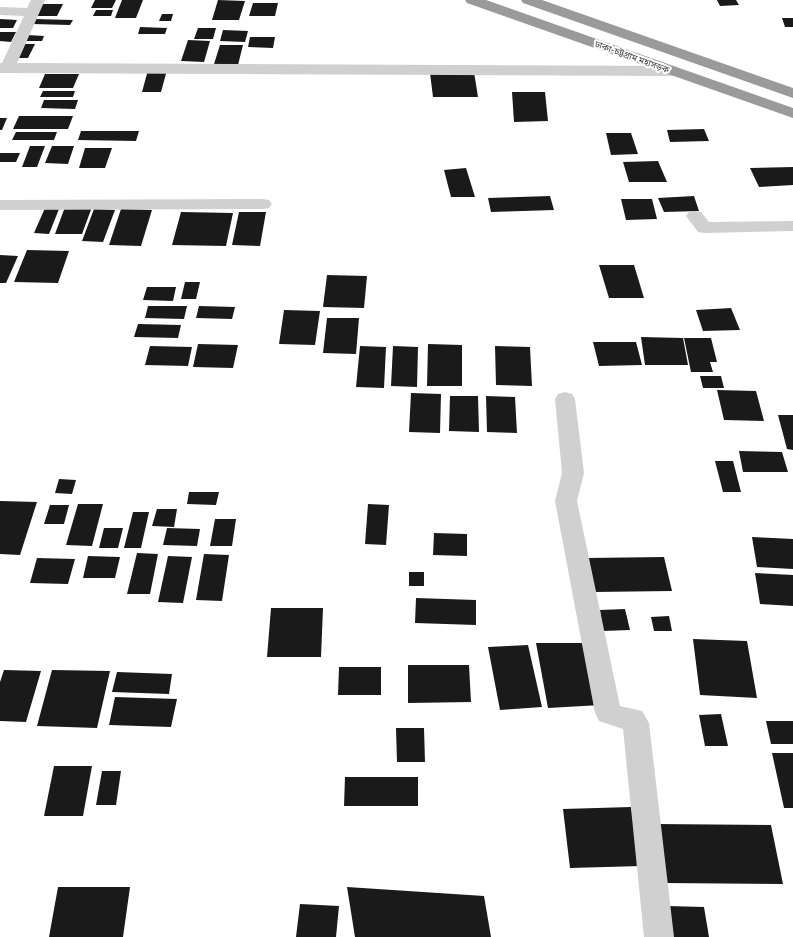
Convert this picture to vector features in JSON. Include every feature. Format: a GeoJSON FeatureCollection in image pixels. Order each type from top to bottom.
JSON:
{"type":"FeatureCollection","features":[{"type":"Feature","properties":{"kind":"highway","name":"ঢাকা-চট্টগ্রাম মহাসড়ক"},"geometry":{"type":"LineString","coordinates":[[472,0],[793,113]]}},
{"type":"Feature","properties":{"kind":"highway","name":"ঢাকা-চট্টগ্রাম মহাসড়ক"},"geometry":{"type":"LineString","coordinates":[[528,0],[793,93]]}},
{"type":"Feature","properties":{"kind":"street"},"geometry":{"type":"LineString","coordinates":[[35,6],[4,68],[673,71]]}},
{"type":"Feature","properties":{"kind":"street"},"geometry":{"type":"LineString","coordinates":[[0,11],[35,6]]}},
{"type":"Feature","properties":{"kind":"street"},"geometry":{"type":"LineString","coordinates":[[0,205],[263,204]]}},
{"type":"Feature","properties":{"kind":"street"},"geometry":{"type":"LineString","coordinates":[[695,216],[704,228],[793,226]]}},
{"type":"Feature","properties":{"kind":"street"},"geometry":{"type":"LineString","coordinates":[[565,399],[573,473],[572,484],[566,495],[566,501],[608,713],[618,717],[634,719],[636,723],[659,937]]}},
{"type":"Feature","properties":{"kind":"building"},"geometry":{"type":"Polygon","coordinates":[[[95,0],[116,0],[112,8],[91,8],[95,0]]]}},
{"type":"Feature","properties":{"kind":"building"},"geometry":{"type":"Polygon","coordinates":[[[122,0],[143,0],[136,18],[115,18],[122,0]]]}},
{"type":"Feature","properties":{"kind":"building"},"geometry":{"type":"Polygon","coordinates":[[[218,0],[245,1],[239,20],[212,20],[218,0]]]}},
{"type":"Feature","properties":{"kind":"building"},"geometry":{"type":"Polygon","coordinates":[[[717,0],[736,0],[739,5],[720,6],[717,0]]]}},
{"type":"Feature","properties":{"kind":"building"},"geometry":{"type":"Polygon","coordinates":[[[253,3],[278,3],[275,16],[249,16],[253,3]]]}},
{"type":"Feature","properties":{"kind":"building"},"geometry":{"type":"Polygon","coordinates":[[[41,4],[63,4],[57,16],[35,16],[41,4]]]}},
{"type":"Feature","properties":{"kind":"building"},"geometry":{"type":"Polygon","coordinates":[[[96,10],[113,10],[111,16],[93,16],[96,10]]]}},
{"type":"Feature","properties":{"kind":"building"},"geometry":{"type":"Polygon","coordinates":[[[162,14],[173,14],[171,21],[159,21],[162,14]]]}},
{"type":"Feature","properties":{"kind":"building"},"geometry":{"type":"Polygon","coordinates":[[[782,18],[793,18],[793,27],[785,27],[782,18]]]}},
{"type":"Feature","properties":{"kind":"building"},"geometry":{"type":"Polygon","coordinates":[[[0,19],[17,20],[13,28],[0,28],[0,19]]]}},
{"type":"Feature","properties":{"kind":"building"},"geometry":{"type":"Polygon","coordinates":[[[34,19],[73,20],[70,25],[32,24],[34,19]]]}},
{"type":"Feature","properties":{"kind":"building"},"geometry":{"type":"Polygon","coordinates":[[[140,27],[167,28],[165,34],[138,34],[140,27]]]}},
{"type":"Feature","properties":{"kind":"building"},"geometry":{"type":"Polygon","coordinates":[[[198,28],[216,28],[213,39],[194,39],[198,28]]]}},
{"type":"Feature","properties":{"kind":"building"},"geometry":{"type":"Polygon","coordinates":[[[223,30],[248,31],[245,42],[220,41],[223,30]]]}},
{"type":"Feature","properties":{"kind":"building"},"geometry":{"type":"Polygon","coordinates":[[[0,32],[16,32],[11,42],[0,41],[0,32]]]}},
{"type":"Feature","properties":{"kind":"building"},"geometry":{"type":"Polygon","coordinates":[[[27,35],[44,36],[42,41],[25,41],[27,35]]]}},
{"type":"Feature","properties":{"kind":"building"},"geometry":{"type":"Polygon","coordinates":[[[250,37],[275,37],[273,48],[248,47],[250,37]]]}},
{"type":"Feature","properties":{"kind":"building"},"geometry":{"type":"Polygon","coordinates":[[[188,40],[210,41],[204,62],[181,61],[188,40]]]}},
{"type":"Feature","properties":{"kind":"building"},"geometry":{"type":"Polygon","coordinates":[[[24,44],[35,44],[28,58],[18,58],[24,44]]]}},
{"type":"Feature","properties":{"kind":"building"},"geometry":{"type":"Polygon","coordinates":[[[220,45],[243,45],[238,65],[214,64],[220,45]]]}},
{"type":"Feature","properties":{"kind":"building"},"geometry":{"type":"Polygon","coordinates":[[[148,70],[167,70],[161,92],[142,92],[148,70]]]}},
{"type":"Feature","properties":{"kind":"building"},"geometry":{"type":"Polygon","coordinates":[[[474,72],[478,97],[433,97],[430,73],[474,72]]]}},
{"type":"Feature","properties":{"kind":"building"},"geometry":{"type":"Polygon","coordinates":[[[45,74],[79,74],[73,88],[39,88],[45,74]]]}},
{"type":"Feature","properties":{"kind":"building"},"geometry":{"type":"Polygon","coordinates":[[[43,91],[75,91],[73,97],[40,97],[43,91]]]}},
{"type":"Feature","properties":{"kind":"building"},"geometry":{"type":"Polygon","coordinates":[[[512,92],[545,92],[548,121],[514,122],[512,92]]]}},
{"type":"Feature","properties":{"kind":"building"},"geometry":{"type":"Polygon","coordinates":[[[44,100],[78,100],[75,109],[41,108],[44,100]]]}},
{"type":"Feature","properties":{"kind":"building"},"geometry":{"type":"Polygon","coordinates":[[[19,116],[73,116],[68,129],[13,129],[19,116]]]}},
{"type":"Feature","properties":{"kind":"building"},"geometry":{"type":"Polygon","coordinates":[[[0,118],[7,118],[2,130],[0,130],[0,118]]]}},
{"type":"Feature","properties":{"kind":"building"},"geometry":{"type":"Polygon","coordinates":[[[704,129],[709,141],[670,142],[667,130],[704,129]]]}},
{"type":"Feature","properties":{"kind":"building"},"geometry":{"type":"Polygon","coordinates":[[[81,131],[139,131],[136,141],[78,140],[81,131]]]}},
{"type":"Feature","properties":{"kind":"building"},"geometry":{"type":"Polygon","coordinates":[[[16,132],[57,132],[54,140],[12,140],[16,132]]]}},
{"type":"Feature","properties":{"kind":"building"},"geometry":{"type":"Polygon","coordinates":[[[606,133],[631,133],[638,154],[611,155],[606,133]]]}},
{"type":"Feature","properties":{"kind":"building"},"geometry":{"type":"Polygon","coordinates":[[[30,146],[45,146],[37,167],[22,167],[30,146]]]}},
{"type":"Feature","properties":{"kind":"building"},"geometry":{"type":"Polygon","coordinates":[[[52,146],[74,146],[68,164],[45,163],[52,146]]]}},
{"type":"Feature","properties":{"kind":"building"},"geometry":{"type":"Polygon","coordinates":[[[85,148],[112,148],[105,168],[79,168],[85,148]]]}},
{"type":"Feature","properties":{"kind":"building"},"geometry":{"type":"Polygon","coordinates":[[[0,153],[20,153],[16,162],[0,162],[0,153]]]}},
{"type":"Feature","properties":{"kind":"building"},"geometry":{"type":"Polygon","coordinates":[[[658,161],[667,182],[629,182],[623,162],[658,161]]]}},
{"type":"Feature","properties":{"kind":"building"},"geometry":{"type":"Polygon","coordinates":[[[793,167],[793,185],[759,187],[750,168],[793,167]]]}},
{"type":"Feature","properties":{"kind":"building"},"geometry":{"type":"Polygon","coordinates":[[[466,168],[475,197],[451,197],[444,170],[466,168]]]}},
{"type":"Feature","properties":{"kind":"building"},"geometry":{"type":"Polygon","coordinates":[[[550,196],[554,210],[491,212],[488,198],[550,196]]]}},
{"type":"Feature","properties":{"kind":"building"},"geometry":{"type":"Polygon","coordinates":[[[694,196],[699,211],[664,212],[658,198],[694,196]]]}},
{"type":"Feature","properties":{"kind":"building"},"geometry":{"type":"Polygon","coordinates":[[[621,199],[652,199],[657,219],[626,220],[621,199]]]}},
{"type":"Feature","properties":{"kind":"building"},"geometry":{"type":"Polygon","coordinates":[[[65,207],[92,207],[82,234],[55,234],[65,207]]]}},
{"type":"Feature","properties":{"kind":"building"},"geometry":{"type":"Polygon","coordinates":[[[45,208],[59,209],[49,234],[34,233],[45,208]]]}},
{"type":"Feature","properties":{"kind":"building"},"geometry":{"type":"Polygon","coordinates":[[[94,209],[115,210],[103,242],[82,241],[94,209]]]}},
{"type":"Feature","properties":{"kind":"building"},"geometry":{"type":"Polygon","coordinates":[[[121,209],[152,210],[141,246],[109,245],[121,209]]]}},
{"type":"Feature","properties":{"kind":"building"},"geometry":{"type":"Polygon","coordinates":[[[181,212],[233,213],[226,246],[172,245],[181,212]]]}},
{"type":"Feature","properties":{"kind":"building"},"geometry":{"type":"Polygon","coordinates":[[[239,212],[266,212],[260,246],[232,245],[239,212]]]}},
{"type":"Feature","properties":{"kind":"building"},"geometry":{"type":"Polygon","coordinates":[[[27,250],[69,251],[58,283],[14,282],[27,250]]]}},
{"type":"Feature","properties":{"kind":"building"},"geometry":{"type":"Polygon","coordinates":[[[0,255],[18,256],[6,283],[0,283],[0,255]]]}},
{"type":"Feature","properties":{"kind":"building"},"geometry":{"type":"Polygon","coordinates":[[[599,265],[634,265],[644,298],[609,298],[599,265]]]}},
{"type":"Feature","properties":{"kind":"building"},"geometry":{"type":"Polygon","coordinates":[[[327,275],[367,276],[364,308],[323,307],[327,275]]]}},
{"type":"Feature","properties":{"kind":"building"},"geometry":{"type":"Polygon","coordinates":[[[185,282],[200,282],[196,299],[181,299],[185,282]]]}},
{"type":"Feature","properties":{"kind":"building"},"geometry":{"type":"Polygon","coordinates":[[[147,287],[176,287],[173,301],[143,300],[147,287]]]}},
{"type":"Feature","properties":{"kind":"building"},"geometry":{"type":"Polygon","coordinates":[[[148,306],[187,306],[184,319],[145,318],[148,306]]]}},
{"type":"Feature","properties":{"kind":"building"},"geometry":{"type":"Polygon","coordinates":[[[199,306],[235,307],[232,319],[196,318],[199,306]]]}},
{"type":"Feature","properties":{"kind":"building"},"geometry":{"type":"Polygon","coordinates":[[[731,308],[740,330],[703,331],[696,310],[731,308]]]}},
{"type":"Feature","properties":{"kind":"building"},"geometry":{"type":"Polygon","coordinates":[[[284,310],[320,311],[315,345],[279,344],[284,310]]]}},
{"type":"Feature","properties":{"kind":"building"},"geometry":{"type":"Polygon","coordinates":[[[327,318],[359,318],[356,354],[323,353],[327,318]]]}},
{"type":"Feature","properties":{"kind":"building"},"geometry":{"type":"Polygon","coordinates":[[[138,324],[181,325],[178,338],[134,337],[138,324]]]}},
{"type":"Feature","properties":{"kind":"building"},"geometry":{"type":"Polygon","coordinates":[[[641,337],[683,338],[688,365],[645,365],[641,337]]]}},
{"type":"Feature","properties":{"kind":"building"},"geometry":{"type":"Polygon","coordinates":[[[684,338],[711,338],[717,362],[710,362],[713,372],[691,372],[684,338]]]}},
{"type":"Feature","properties":{"kind":"building"},"geometry":{"type":"Polygon","coordinates":[[[593,342],[636,342],[642,365],[599,366],[593,342]]]}},
{"type":"Feature","properties":{"kind":"building"},"geometry":{"type":"Polygon","coordinates":[[[198,344],[238,345],[233,368],[193,367],[198,344]]]}},
{"type":"Feature","properties":{"kind":"building"},"geometry":{"type":"Polygon","coordinates":[[[428,344],[462,345],[462,386],[427,386],[428,344]]]}},
{"type":"Feature","properties":{"kind":"building"},"geometry":{"type":"Polygon","coordinates":[[[150,346],[192,347],[188,366],[145,365],[150,346]]]}},
{"type":"Feature","properties":{"kind":"building"},"geometry":{"type":"Polygon","coordinates":[[[360,346],[386,347],[384,388],[356,387],[360,346]]]}},
{"type":"Feature","properties":{"kind":"building"},"geometry":{"type":"Polygon","coordinates":[[[393,346],[418,347],[417,387],[391,386],[393,346]]]}},
{"type":"Feature","properties":{"kind":"building"},"geometry":{"type":"Polygon","coordinates":[[[495,346],[530,347],[532,386],[496,385],[495,346]]]}},
{"type":"Feature","properties":{"kind":"building"},"geometry":{"type":"Polygon","coordinates":[[[700,376],[721,376],[724,388],[703,388],[700,376]]]}},
{"type":"Feature","properties":{"kind":"building"},"geometry":{"type":"Polygon","coordinates":[[[717,390],[756,391],[764,421],[724,420],[717,390]]]}},
{"type":"Feature","properties":{"kind":"building"},"geometry":{"type":"Polygon","coordinates":[[[411,393],[441,394],[440,433],[409,432],[411,393]]]}},
{"type":"Feature","properties":{"kind":"building"},"geometry":{"type":"Polygon","coordinates":[[[450,396],[478,396],[479,432],[449,431],[450,396]]]}},
{"type":"Feature","properties":{"kind":"building"},"geometry":{"type":"Polygon","coordinates":[[[486,396],[515,397],[517,433],[487,432],[486,396]]]}},
{"type":"Feature","properties":{"kind":"building"},"geometry":{"type":"Polygon","coordinates":[[[778,415],[793,415],[793,450],[787,449],[778,415]]]}},
{"type":"Feature","properties":{"kind":"building"},"geometry":{"type":"Polygon","coordinates":[[[739,451],[782,452],[788,472],[743,472],[739,451]]]}},
{"type":"Feature","properties":{"kind":"building"},"geometry":{"type":"Polygon","coordinates":[[[715,461],[733,461],[741,492],[723,492],[715,461]]]}},
{"type":"Feature","properties":{"kind":"building"},"geometry":{"type":"Polygon","coordinates":[[[59,479],[76,480],[72,494],[55,493],[59,479]]]}},
{"type":"Feature","properties":{"kind":"building"},"geometry":{"type":"Polygon","coordinates":[[[189,492],[219,492],[216,505],[187,504],[189,492]]]}},
{"type":"Feature","properties":{"kind":"building"},"geometry":{"type":"Polygon","coordinates":[[[0,501],[37,502],[20,555],[0,554],[0,501]]]}},
{"type":"Feature","properties":{"kind":"building"},"geometry":{"type":"Polygon","coordinates":[[[78,504],[103,504],[92,546],[66,545],[78,504]]]}},
{"type":"Feature","properties":{"kind":"building"},"geometry":{"type":"Polygon","coordinates":[[[368,504],[389,505],[386,545],[365,544],[368,504]]]}},
{"type":"Feature","properties":{"kind":"building"},"geometry":{"type":"Polygon","coordinates":[[[50,505],[69,505],[64,524],[44,524],[50,505]]]}},
{"type":"Feature","properties":{"kind":"building"},"geometry":{"type":"Polygon","coordinates":[[[157,509],[177,509],[174,527],[152,526],[157,509]]]}},
{"type":"Feature","properties":{"kind":"building"},"geometry":{"type":"Polygon","coordinates":[[[133,512],[149,512],[141,548],[124,548],[133,512]]]}},
{"type":"Feature","properties":{"kind":"building"},"geometry":{"type":"Polygon","coordinates":[[[215,519],[236,519],[232,546],[210,546],[215,519]]]}},
{"type":"Feature","properties":{"kind":"building"},"geometry":{"type":"Polygon","coordinates":[[[104,528],[123,528],[118,548],[99,548],[104,528]]]}},
{"type":"Feature","properties":{"kind":"building"},"geometry":{"type":"Polygon","coordinates":[[[167,528],[200,529],[197,546],[163,545],[167,528]]]}},
{"type":"Feature","properties":{"kind":"building"},"geometry":{"type":"Polygon","coordinates":[[[434,533],[467,534],[467,556],[433,555],[434,533]]]}},
{"type":"Feature","properties":{"kind":"building"},"geometry":{"type":"Polygon","coordinates":[[[752,537],[793,539],[793,569],[757,567],[752,537]]]}},
{"type":"Feature","properties":{"kind":"building"},"geometry":{"type":"Polygon","coordinates":[[[137,553],[158,554],[150,594],[127,594],[137,553]]]}},
{"type":"Feature","properties":{"kind":"building"},"geometry":{"type":"Polygon","coordinates":[[[204,554],[229,555],[222,601],[196,600],[204,554]]]}},
{"type":"Feature","properties":{"kind":"building"},"geometry":{"type":"Polygon","coordinates":[[[88,556],[120,557],[115,578],[83,578],[88,556]]]}},
{"type":"Feature","properties":{"kind":"building"},"geometry":{"type":"Polygon","coordinates":[[[168,556],[192,557],[183,603],[158,602],[168,556]]]}},
{"type":"Feature","properties":{"kind":"building"},"geometry":{"type":"Polygon","coordinates":[[[664,557],[672,591],[593,592],[587,558],[664,557]]]}},
{"type":"Feature","properties":{"kind":"building"},"geometry":{"type":"Polygon","coordinates":[[[37,558],[75,559],[68,584],[30,583],[37,558]]]}},
{"type":"Feature","properties":{"kind":"building"},"geometry":{"type":"Polygon","coordinates":[[[409,572],[424,572],[424,586],[409,586],[409,572]]]}},
{"type":"Feature","properties":{"kind":"building"},"geometry":{"type":"Polygon","coordinates":[[[755,573],[793,575],[793,606],[760,604],[755,573]]]}},
{"type":"Feature","properties":{"kind":"building"},"geometry":{"type":"Polygon","coordinates":[[[416,598],[476,600],[476,625],[415,623],[416,598]]]}},
{"type":"Feature","properties":{"kind":"building"},"geometry":{"type":"Polygon","coordinates":[[[271,608],[323,608],[321,657],[267,657],[271,608]]]}},
{"type":"Feature","properties":{"kind":"building"},"geometry":{"type":"Polygon","coordinates":[[[625,609],[630,630],[603,631],[600,610],[625,609]]]}},
{"type":"Feature","properties":{"kind":"building"},"geometry":{"type":"Polygon","coordinates":[[[669,616],[672,631],[654,631],[651,617],[669,616]]]}},
{"type":"Feature","properties":{"kind":"building"},"geometry":{"type":"Polygon","coordinates":[[[693,639],[747,641],[757,698],[700,695],[693,639]]]}},
{"type":"Feature","properties":{"kind":"building"},"geometry":{"type":"Polygon","coordinates":[[[536,643],[588,643],[601,705],[548,708],[536,643]]]}},
{"type":"Feature","properties":{"kind":"building"},"geometry":{"type":"Polygon","coordinates":[[[528,645],[542,707],[500,710],[488,647],[528,645]]]}},
{"type":"Feature","properties":{"kind":"building"},"geometry":{"type":"Polygon","coordinates":[[[408,665],[469,665],[471,702],[408,703],[408,665]]]}},
{"type":"Feature","properties":{"kind":"building"},"geometry":{"type":"Polygon","coordinates":[[[339,667],[381,667],[381,695],[338,695],[339,667]]]}},
{"type":"Feature","properties":{"kind":"building"},"geometry":{"type":"Polygon","coordinates":[[[4,670],[41,671],[26,722],[0,721],[0,682],[4,670]]]}},
{"type":"Feature","properties":{"kind":"building"},"geometry":{"type":"Polygon","coordinates":[[[52,670],[110,671],[97,728],[37,726],[52,670]]]}},
{"type":"Feature","properties":{"kind":"building"},"geometry":{"type":"Polygon","coordinates":[[[117,672],[172,674],[169,694],[112,692],[117,672]]]}},
{"type":"Feature","properties":{"kind":"building"},"geometry":{"type":"Polygon","coordinates":[[[115,697],[177,699],[171,727],[109,725],[115,697]]]}},
{"type":"Feature","properties":{"kind":"building"},"geometry":{"type":"Polygon","coordinates":[[[721,714],[728,746],[705,746],[699,715],[721,714]]]}},
{"type":"Feature","properties":{"kind":"building"},"geometry":{"type":"Polygon","coordinates":[[[766,721],[793,721],[793,744],[771,744],[766,721]]]}},
{"type":"Feature","properties":{"kind":"building"},"geometry":{"type":"Polygon","coordinates":[[[396,728],[424,728],[425,762],[397,762],[396,728]]]}},
{"type":"Feature","properties":{"kind":"building"},"geometry":{"type":"Polygon","coordinates":[[[772,753],[793,753],[793,808],[784,808],[772,753]]]}},
{"type":"Feature","properties":{"kind":"building"},"geometry":{"type":"Polygon","coordinates":[[[54,766],[92,766],[83,816],[44,816],[54,766]]]}},
{"type":"Feature","properties":{"kind":"building"},"geometry":{"type":"Polygon","coordinates":[[[102,771],[121,771],[116,805],[96,805],[102,771]]]}},
{"type":"Feature","properties":{"kind":"building"},"geometry":{"type":"Polygon","coordinates":[[[345,777],[418,777],[418,806],[344,806],[345,777]]]}},
{"type":"Feature","properties":{"kind":"building"},"geometry":{"type":"Polygon","coordinates":[[[631,807],[641,866],[570,868],[563,809],[631,807]]]}},
{"type":"Feature","properties":{"kind":"building"},"geometry":{"type":"Polygon","coordinates":[[[655,824],[771,825],[783,884],[663,883],[655,824]]]}},
{"type":"Feature","properties":{"kind":"building"},"geometry":{"type":"Polygon","coordinates":[[[58,887],[130,887],[123,937],[49,937],[58,887]]]}},
{"type":"Feature","properties":{"kind":"building"},"geometry":{"type":"Polygon","coordinates":[[[347,887],[484,896],[491,937],[355,937],[347,887]]]}},
{"type":"Feature","properties":{"kind":"building"},"geometry":{"type":"Polygon","coordinates":[[[300,904],[339,906],[336,937],[296,937],[300,904]]]}},
{"type":"Feature","properties":{"kind":"building"},"geometry":{"type":"Polygon","coordinates":[[[667,906],[704,907],[709,937],[672,937],[667,906]]]}}]}
